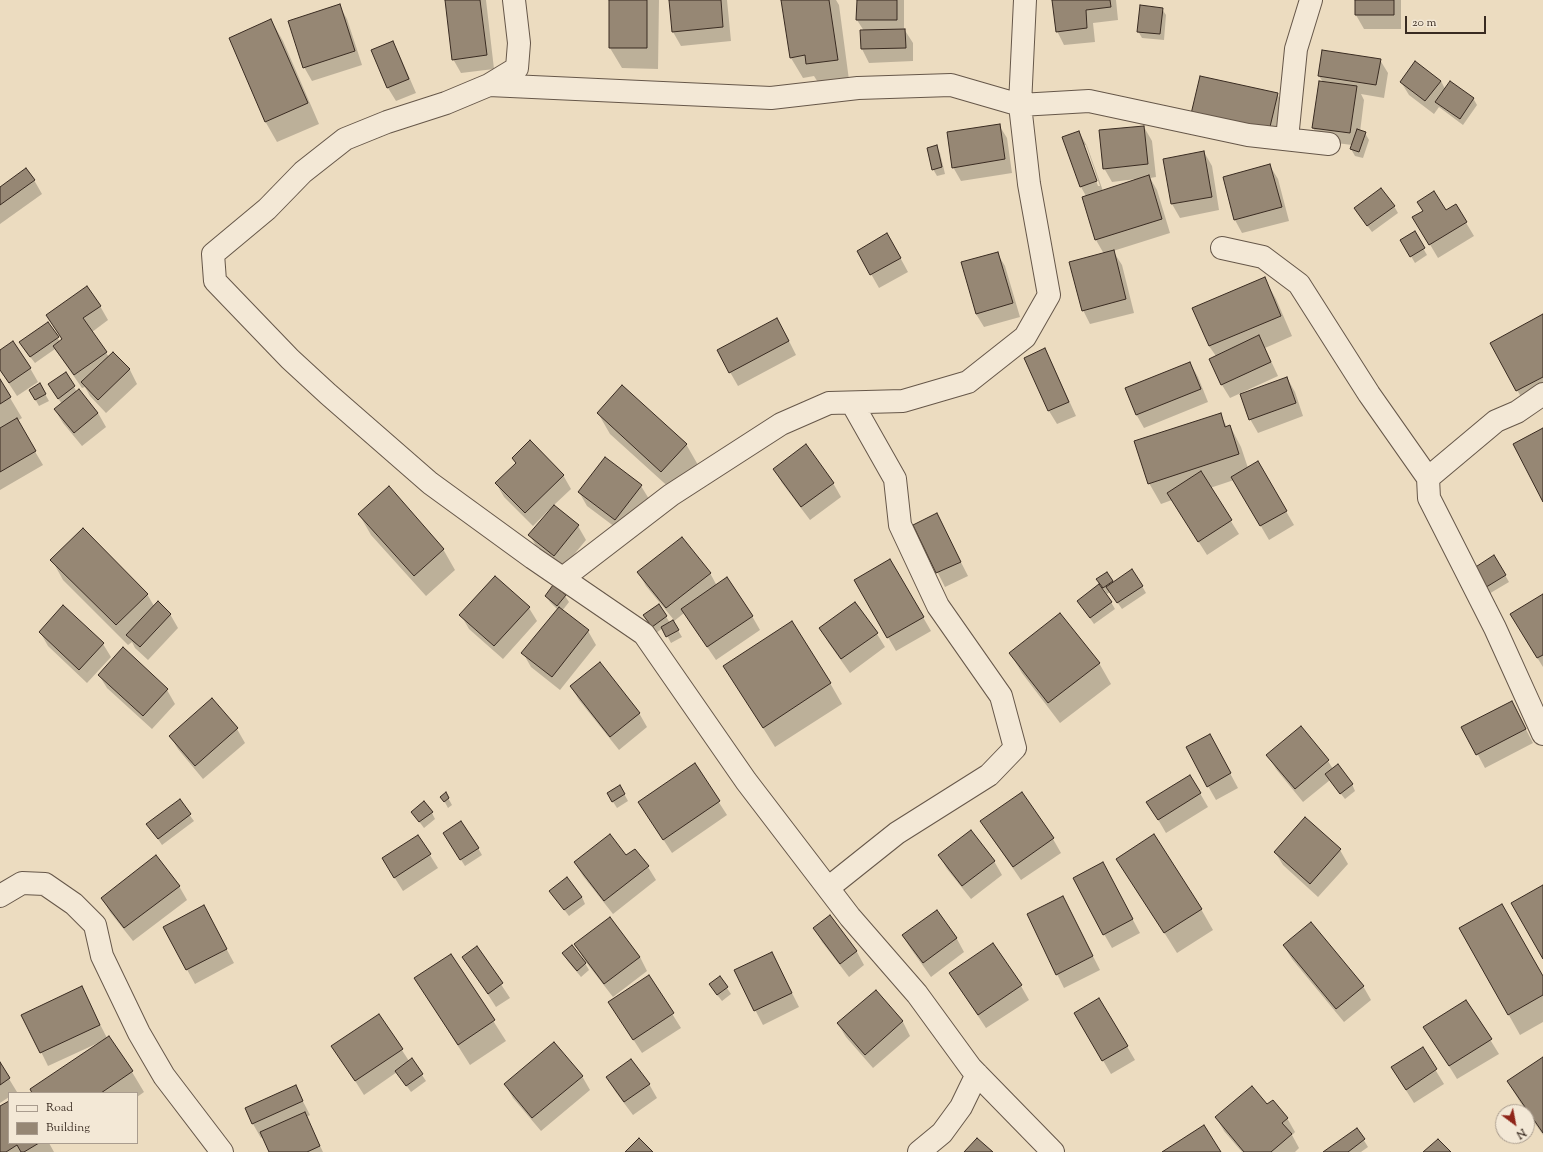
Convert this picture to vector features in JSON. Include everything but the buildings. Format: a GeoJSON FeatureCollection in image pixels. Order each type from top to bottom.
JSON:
{"type":"FeatureCollection","features":[{"type":"Feature","properties":{"kind":"street"},"geometry":{"type":"LineString","coordinates":[[514,0],[519,43],[517,68],[489,85],[446,103],[387,122],[345,139],[303,172],[267,209],[213,254],[215,281],[290,359],[430,483],[644,634],[746,781],[850,917],[917,994],[977,1074],[1053,1152]]}},
{"type":"Feature","properties":{"kind":"street"},"geometry":{"type":"LineString","coordinates":[[563,578],[671,495],[781,424],[829,403],[903,401],[968,382],[1025,337],[1049,295],[1029,184],[1020,105],[1025,0]]}},
{"type":"Feature","properties":{"kind":"street"},"geometry":{"type":"LineString","coordinates":[[1287,140],[1296,49],[1311,0]]}},
{"type":"Feature","properties":{"kind":"street"},"geometry":{"type":"LineString","coordinates":[[489,85],[771,98],[858,88],[951,85],[1020,105],[1089,101],[1248,135],[1329,144]]}},
{"type":"Feature","properties":{"kind":"street"},"geometry":{"type":"LineString","coordinates":[[1222,248],[1263,257],[1299,284],[1369,394],[1428,478],[1428,498],[1495,628],[1543,734]]}},
{"type":"Feature","properties":{"kind":"street"},"geometry":{"type":"LineString","coordinates":[[1428,478],[1496,420],[1517,412],[1543,394]]}},
{"type":"Feature","properties":{"kind":"street"},"geometry":{"type":"LineString","coordinates":[[828,888],[897,833],[989,776],[1015,748],[1001,696],[938,606],[900,525],[895,479],[852,403]]}},
{"type":"Feature","properties":{"kind":"street"},"geometry":{"type":"LineString","coordinates":[[0,896],[22,883],[45,884],[74,904],[95,925],[102,956],[139,1033],[164,1076],[222,1152]]}},
{"type":"Feature","properties":{"kind":"street"},"geometry":{"type":"LineString","coordinates":[[919,1152],[942,1133],[961,1107],[977,1074]]}}]}
